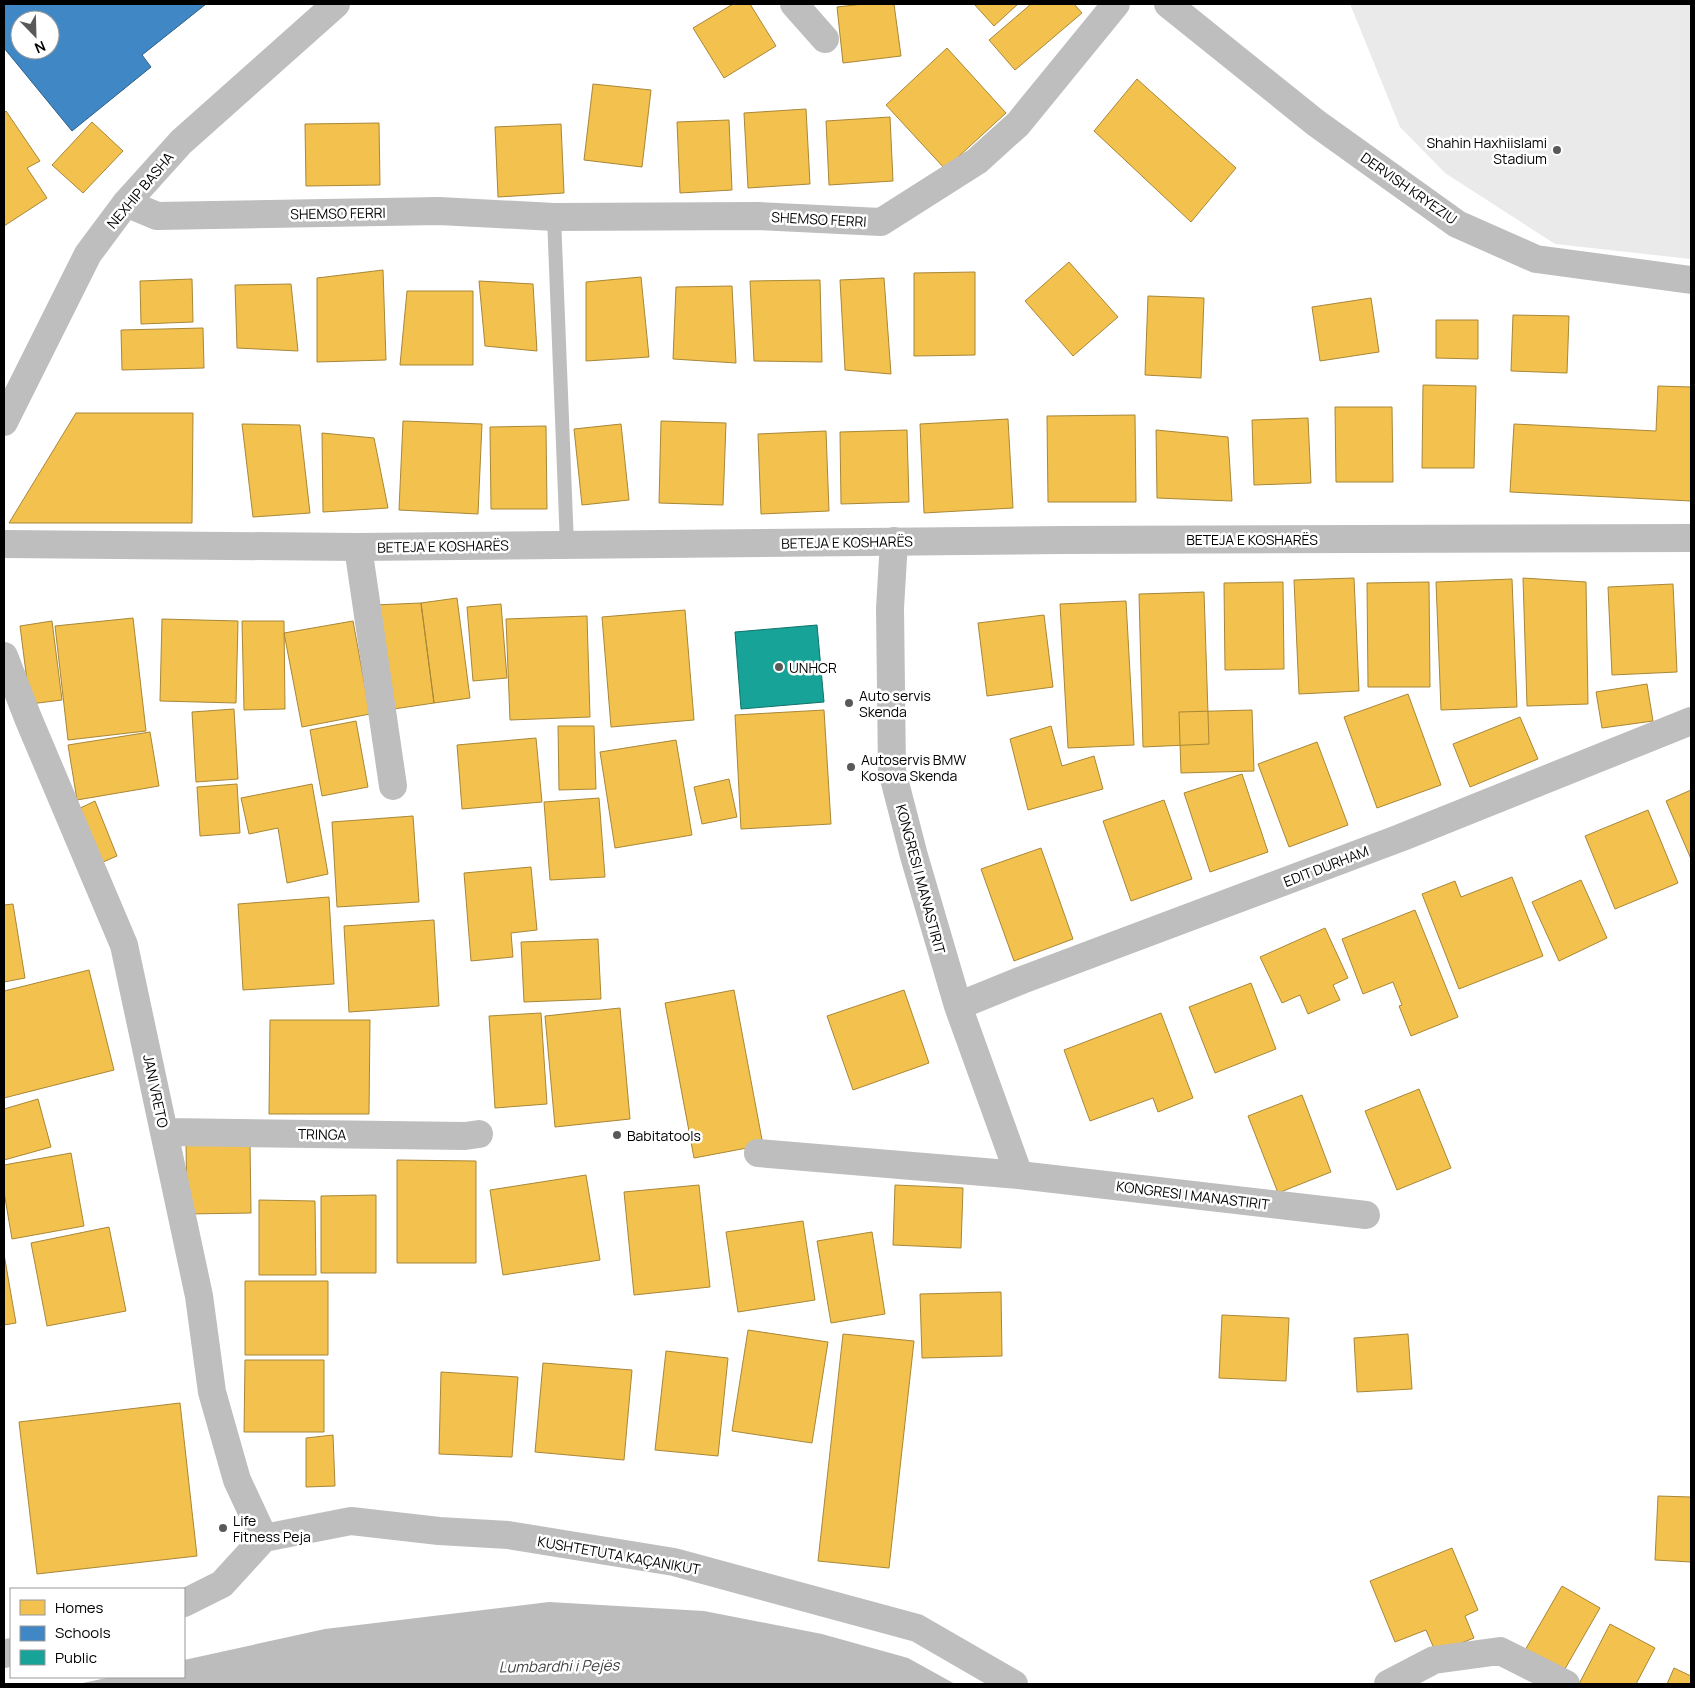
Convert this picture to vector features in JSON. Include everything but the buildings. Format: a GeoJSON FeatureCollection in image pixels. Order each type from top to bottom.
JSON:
{"type":"FeatureCollection","features":[{"type":"Feature","properties":{"kind":"street","name":"NEXHIP BASHA"},"geometry":{"type":"LineString","coordinates":[[4,422],[88,254],[126,203],[181,142],[336,4]]}},
{"type":"Feature","properties":{"kind":"street"},"geometry":{"type":"LineString","coordinates":[[794,4],[825,39]]}},
{"type":"Feature","properties":{"kind":"street","name":"SHEMSO FERRI"},"geometry":{"type":"LineString","coordinates":[[126,203],[157,216],[440,212],[554,217],[758,216],[881,222],[977,161],[1018,124],[1116,4]]}},
{"type":"Feature","properties":{"kind":"street","name":"DERVISH KRYEZIU"},"geometry":{"type":"LineString","coordinates":[[1168,4],[1316,123],[1457,224],[1536,259],[1691,280]]}},
{"type":"Feature","properties":{"kind":"street","name":"BETEJA E KOSHARËS"},"geometry":{"type":"LineString","coordinates":[[4,544],[358,547],[894,541],[1691,538]]}},
{"type":"Feature","properties":{"kind":"street","name":"KONGRESI I MANASTIRIT"},"geometry":{"type":"LineString","coordinates":[[894,541],[890,608],[892,771],[914,856],[958,1006],[1019,1175]]}},
{"type":"Feature","properties":{"kind":"street"},"geometry":{"type":"LineString","coordinates":[[358,547],[393,786]]}},
{"type":"Feature","properties":{"kind":"street","name":"JANI VRETO"},"geometry":{"type":"LineString","coordinates":[[4,656],[28,718],[124,946],[199,1296],[212,1392],[237,1480],[264,1538]]}},
{"type":"Feature","properties":{"kind":"street","name":"EDIT DURHAM"},"geometry":{"type":"LineString","coordinates":[[958,1006],[1022,980],[1400,838],[1691,721]]}},
{"type":"Feature","properties":{"kind":"street","name":"TRINGA"},"geometry":{"type":"LineString","coordinates":[[164,1132],[465,1136],[479,1134]]}},
{"type":"Feature","properties":{"kind":"street","name":"KONGRESI I MANASTIRIT"},"geometry":{"type":"LineString","coordinates":[[758,1153],[1019,1175],[1366,1215]]}},
{"type":"Feature","properties":{"kind":"street","name":"KUSHTETUTA KAÇANIKUT"},"geometry":{"type":"LineString","coordinates":[[264,1538],[351,1521],[439,1531],[508,1535],[674,1562],[917,1628],[1014,1684]]}},
{"type":"Feature","properties":{"kind":"street"},"geometry":{"type":"LineString","coordinates":[[185,1602],[222,1584],[264,1538]]}},
{"type":"Feature","properties":{"kind":"street"},"geometry":{"type":"LineString","coordinates":[[1388,1684],[1434,1660],[1500,1652],[1566,1684]]}},
{"type":"Feature","properties":{"kind":"lane"},"geometry":{"type":"LineString","coordinates":[[554,217],[567,545]]}},
{"type":"Feature","properties":{"kind":"shaded area","name":"Shahin Haxhiislami Stadium"},"geometry":{"type":"Polygon","coordinates":[[[1350,4],[1691,4],[1691,259],[1555,244],[1445,173],[1400,127],[1350,4]]]}},
{"type":"Feature","properties":{"kind":"water","name":"Lumbardhi i Pejës"},"geometry":{"type":"Polygon","coordinates":[[[549,1602],[704,1611],[822,1634],[908,1658],[955,1684],[78,1684],[106,1678],[185,1678],[185,1660],[325,1629],[549,1602]]]}},
{"type":"Feature","properties":{"kind":"place","name":"Shahin Haxhiislami Stadium"},"geometry":{"type":"Point","coordinates":[1557,150]}},
{"type":"Feature","properties":{"kind":"place","name":"UNHCR"},"geometry":{"type":"Point","coordinates":[779,667]}},
{"type":"Feature","properties":{"kind":"place","name":"Auto servis Skenda"},"geometry":{"type":"Point","coordinates":[849,703]}},
{"type":"Feature","properties":{"kind":"place","name":"Autoservis BMW Kosova Skenda"},"geometry":{"type":"Point","coordinates":[851,767]}},
{"type":"Feature","properties":{"kind":"place","name":"Babitatools"},"geometry":{"type":"Point","coordinates":[617,1135]}},
{"type":"Feature","properties":{"kind":"place","name":"Life Fitness Peja"},"geometry":{"type":"Point","coordinates":[223,1528]}}]}
